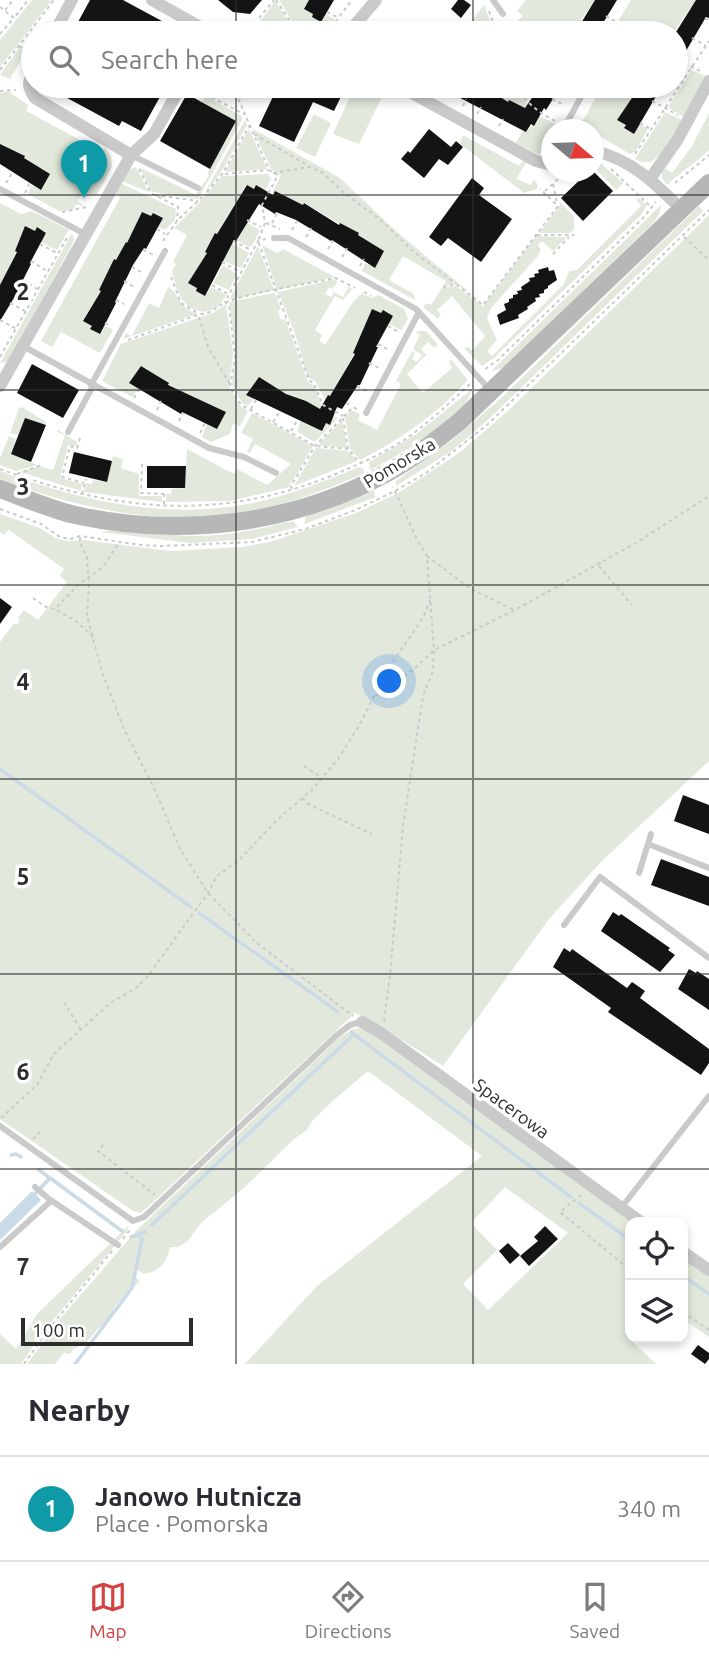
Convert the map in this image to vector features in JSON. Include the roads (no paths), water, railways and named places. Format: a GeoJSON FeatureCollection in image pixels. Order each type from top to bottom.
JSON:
{"type":"FeatureCollection","features":[{"type":"Feature","properties":{"kind":"main road","name":"Pomorska"},"geometry":{"type":"LineString","coordinates":[[0,489],[74,515],[151,525],[199,527],[248,522],[303,508],[386,473],[423,451],[492,393],[709,183]]}},
{"type":"Feature","properties":{"kind":"street"},"geometry":{"type":"LineString","coordinates":[[61,21],[72,0]]}},
{"type":"Feature","properties":{"kind":"street"},"geometry":{"type":"LineString","coordinates":[[358,21],[376,0]]}},
{"type":"Feature","properties":{"kind":"street"},"geometry":{"type":"LineString","coordinates":[[155,1],[190,21]]}},
{"type":"Feature","properties":{"kind":"street"},"geometry":{"type":"LineString","coordinates":[[650,179],[678,139],[709,81]]}},
{"type":"Feature","properties":{"kind":"street"},"geometry":{"type":"LineString","coordinates":[[35,98],[136,158]]}},
{"type":"Feature","properties":{"kind":"street"},"geometry":{"type":"LineString","coordinates":[[0,386],[85,233],[154,134],[174,98]]}},
{"type":"Feature","properties":{"kind":"street"},"geometry":{"type":"LineString","coordinates":[[421,98],[536,161],[541,161]]}},
{"type":"Feature","properties":{"kind":"street"},"geometry":{"type":"LineString","coordinates":[[604,157],[628,163],[650,179],[682,210]]}},
{"type":"Feature","properties":{"kind":"street","name":"Spacerowa"},"geometry":{"type":"LineString","coordinates":[[362,1023],[381,1033],[634,1217]]}},
{"type":"Feature","properties":{"kind":"street"},"geometry":{"type":"LineString","coordinates":[[688,1255],[709,1270]]}},
{"type":"Feature","properties":{"kind":"lane"},"geometry":{"type":"LineString","coordinates":[[493,0],[503,14]]}},
{"type":"Feature","properties":{"kind":"lane"},"geometry":{"type":"LineString","coordinates":[[568,119],[580,98]]}},
{"type":"Feature","properties":{"kind":"lane"},"geometry":{"type":"LineString","coordinates":[[604,156],[607,159]]}},
{"type":"Feature","properties":{"kind":"lane"},"geometry":{"type":"LineString","coordinates":[[136,158],[198,188]]}},
{"type":"Feature","properties":{"kind":"lane"},"geometry":{"type":"LineString","coordinates":[[3,186],[85,233]]}},
{"type":"Feature","properties":{"kind":"lane"},"geometry":{"type":"LineString","coordinates":[[274,238],[288,237],[410,304],[492,393]]}},
{"type":"Feature","properties":{"kind":"lane"},"geometry":{"type":"LineString","coordinates":[[68,432],[165,251]]}},
{"type":"Feature","properties":{"kind":"lane"},"geometry":{"type":"LineString","coordinates":[[363,412],[419,312]]}},
{"type":"Feature","properties":{"kind":"lane"},"geometry":{"type":"LineString","coordinates":[[23,346],[209,448],[243,457],[276,473]]}},
{"type":"Feature","properties":{"kind":"lane"},"geometry":{"type":"LineString","coordinates":[[639,873],[652,834]]}},
{"type":"Feature","properties":{"kind":"lane"},"geometry":{"type":"LineString","coordinates":[[648,844],[709,868]]}},
{"type":"Feature","properties":{"kind":"lane"},"geometry":{"type":"LineString","coordinates":[[564,925],[600,877],[709,958]]}},
{"type":"Feature","properties":{"kind":"lane"},"geometry":{"type":"LineString","coordinates":[[0,1126],[133,1221],[138,1221],[337,1035],[350,1025],[362,1023]]}},
{"type":"Feature","properties":{"kind":"lane"},"geometry":{"type":"LineString","coordinates":[[621,1208],[709,1096]]}},
{"type":"Feature","properties":{"kind":"lane"},"geometry":{"type":"LineString","coordinates":[[35,1187],[118,1245]]}},
{"type":"Feature","properties":{"kind":"lane"},"geometry":{"type":"LineString","coordinates":[[0,1247],[51,1200]]}},
{"type":"Feature","properties":{"kind":"water"},"geometry":{"type":"Polygon","coordinates":[[[32,1191],[41,1200],[0,1240],[0,1223],[32,1191]]]}},
{"type":"Feature","properties":{"kind":"waterway"},"geometry":{"type":"LineString","coordinates":[[0,769],[191,907]]}},
{"type":"Feature","properties":{"kind":"waterway"},"geometry":{"type":"LineString","coordinates":[[199,913],[338,1012]]}},
{"type":"Feature","properties":{"kind":"waterway"},"geometry":{"type":"LineString","coordinates":[[351,1032],[571,1197]]}},
{"type":"Feature","properties":{"kind":"waterway"},"geometry":{"type":"LineString","coordinates":[[152,1225],[353,1035]]}},
{"type":"Feature","properties":{"kind":"waterway"},"geometry":{"type":"LineString","coordinates":[[11,1155],[21,1157]]}},
{"type":"Feature","properties":{"kind":"waterway"},"geometry":{"type":"LineString","coordinates":[[39,1170],[50,1178]]}},
{"type":"Feature","properties":{"kind":"waterway"},"geometry":{"type":"LineString","coordinates":[[35,1194],[50,1178],[122,1231]]}},
{"type":"Feature","properties":{"kind":"waterway"},"geometry":{"type":"LineString","coordinates":[[579,1203],[625,1236]]}},
{"type":"Feature","properties":{"kind":"waterway"},"geometry":{"type":"LineString","coordinates":[[131,1237],[145,1232]]}},
{"type":"Feature","properties":{"kind":"waterway"},"geometry":{"type":"LineString","coordinates":[[75,1364],[132,1288],[142,1239],[138,1234]]}},
{"type":"Feature","properties":{"kind":"waterway"},"geometry":{"type":"LineString","coordinates":[[688,1279],[709,1294]]}},
{"type":"Feature","properties":{"kind":"place","name":"Janowo Hutnicza"},"geometry":{"type":"Point","coordinates":[84,198]}}]}
